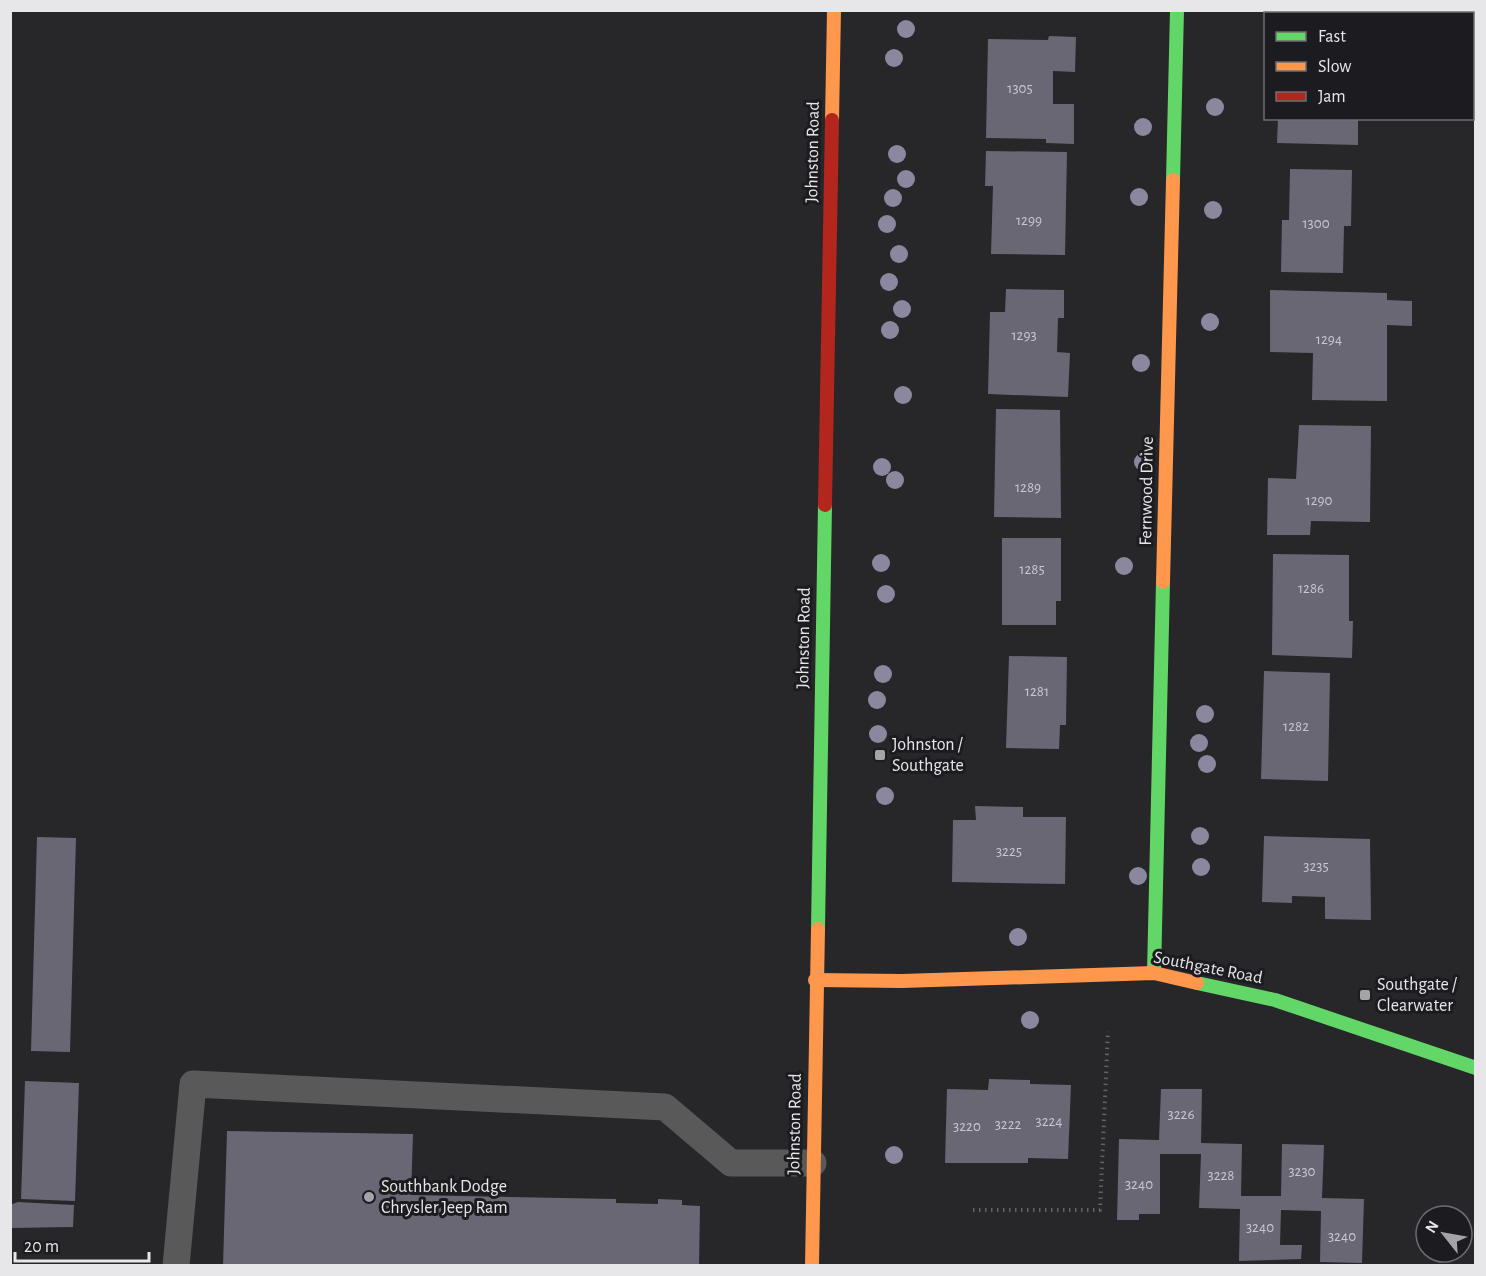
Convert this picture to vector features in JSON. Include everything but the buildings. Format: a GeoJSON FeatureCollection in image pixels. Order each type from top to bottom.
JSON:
{"type":"FeatureCollection","features":[{"type":"Feature","properties":{"kind":"street","name":"Johnston Road"},"geometry":{"type":"LineString","coordinates":[[812,1266],[815,980],[834,10]]}},
{"type":"Feature","properties":{"kind":"street","name":"Fernwood Drive"},"geometry":{"type":"LineString","coordinates":[[1154,973],[1177,10]]}},
{"type":"Feature","properties":{"kind":"street","name":"Southgate Road"},"geometry":{"type":"LineString","coordinates":[[815,980],[902,981],[1154,973],[1275,1000],[1476,1068]]}},
{"type":"Feature","properties":{"kind":"lane"},"geometry":{"type":"LineString","coordinates":[[176,1266],[193,1084],[665,1107],[731,1163],[813,1163]]}},
{"type":"Feature","properties":{"kind":"path"},"geometry":{"type":"LineString","coordinates":[[973,1210],[1100,1210],[1108,1031]]}},
{"type":"Feature","properties":{"kind":"traffic: fast"},"geometry":{"type":"LineString","coordinates":[[1173,180],[1177,10]]}},
{"type":"Feature","properties":{"kind":"traffic: fast"},"geometry":{"type":"LineString","coordinates":[[818,929],[825,505]]}},
{"type":"Feature","properties":{"kind":"traffic: fast"},"geometry":{"type":"LineString","coordinates":[[1154,973],[1163,582]]}},
{"type":"Feature","properties":{"kind":"traffic: fast"},"geometry":{"type":"LineString","coordinates":[[1197,983],[1275,1000],[1476,1068]]}},
{"type":"Feature","properties":{"kind":"traffic: slow"},"geometry":{"type":"LineString","coordinates":[[832,120],[834,10]]}},
{"type":"Feature","properties":{"kind":"traffic: slow"},"geometry":{"type":"LineString","coordinates":[[1163,582],[1173,180]]}},
{"type":"Feature","properties":{"kind":"traffic: slow"},"geometry":{"type":"LineString","coordinates":[[812,1266],[818,929]]}},
{"type":"Feature","properties":{"kind":"traffic: slow"},"geometry":{"type":"LineString","coordinates":[[815,980],[902,981],[1154,973],[1197,983]]}},
{"type":"Feature","properties":{"kind":"traffic: jam"},"geometry":{"type":"LineString","coordinates":[[825,505],[832,120]]}},
{"type":"Feature","properties":{"kind":"place","name":"Johnston / Southgate"},"geometry":{"type":"Point","coordinates":[880,755]}},
{"type":"Feature","properties":{"kind":"place","name":"Southgate / Clearwater"},"geometry":{"type":"Point","coordinates":[1365,995]}},
{"type":"Feature","properties":{"kind":"place","name":"Southbank Dodge Chrysler Jeep Ram"},"geometry":{"type":"Point","coordinates":[369,1197]}}]}
